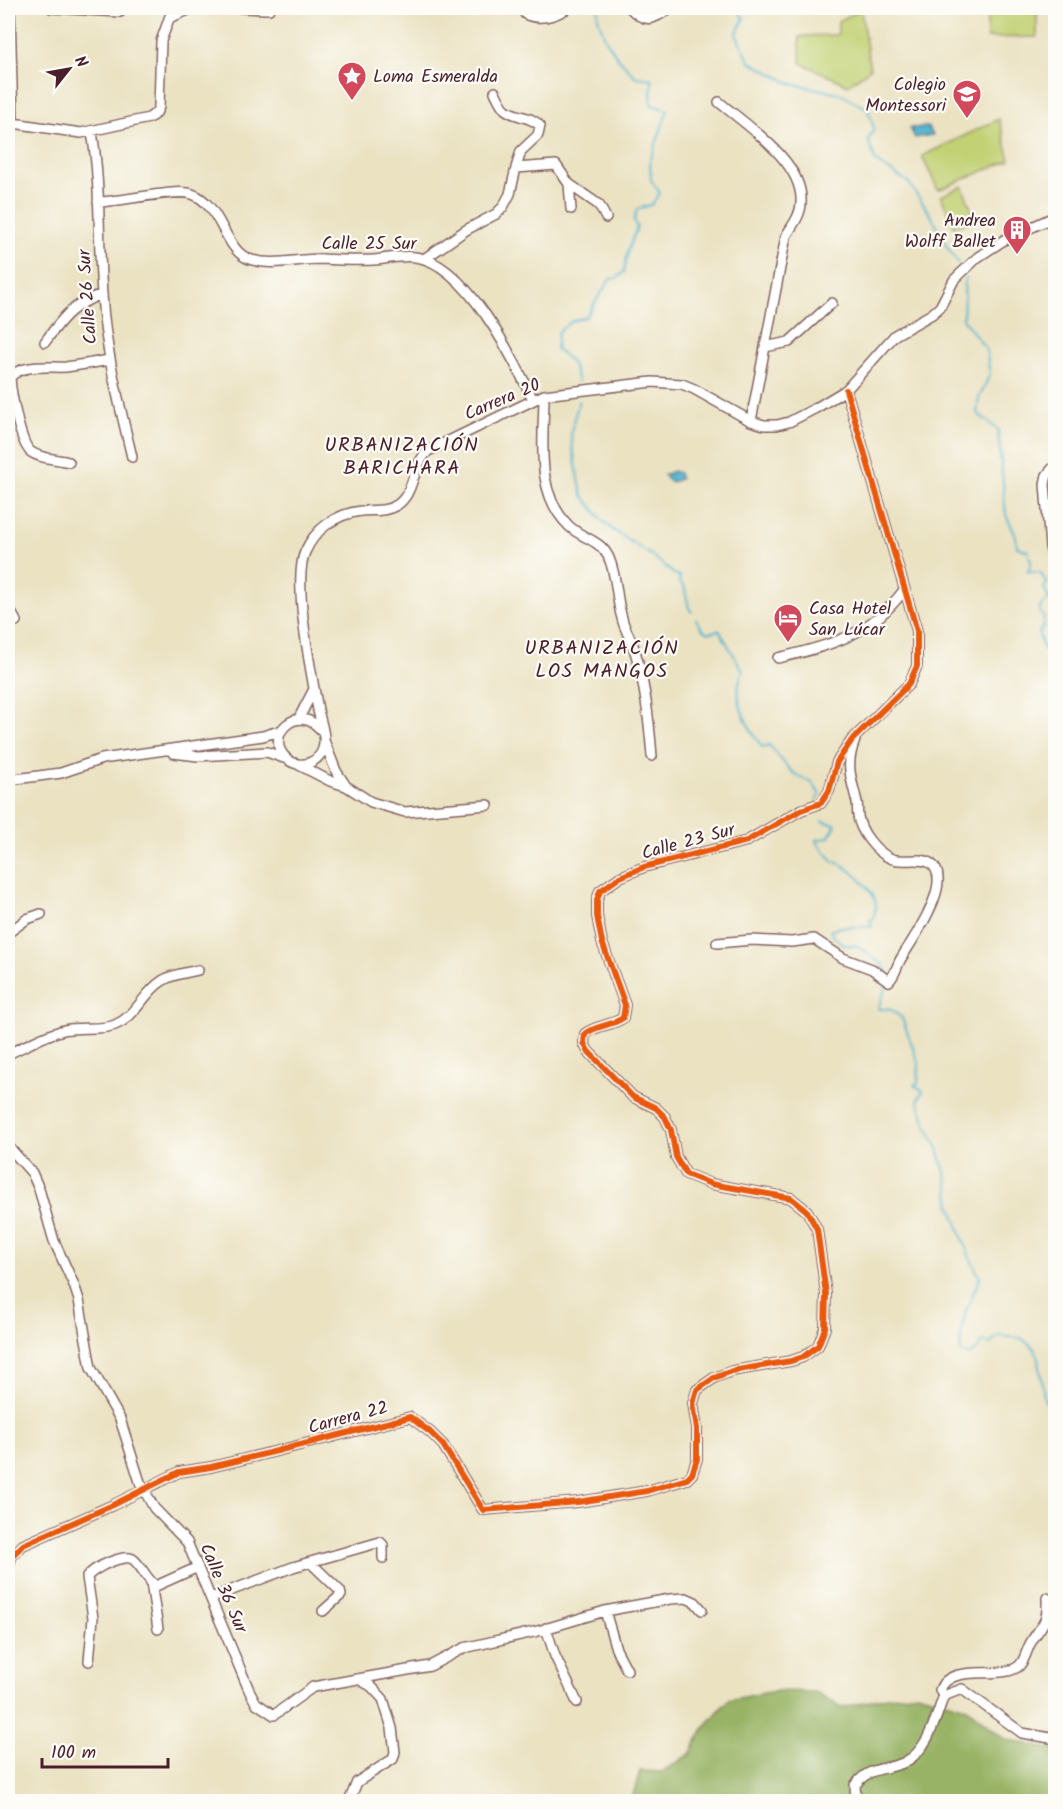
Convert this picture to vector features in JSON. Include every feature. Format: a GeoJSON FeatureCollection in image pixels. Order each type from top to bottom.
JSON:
{"type":"FeatureCollection","features":[{"type":"Feature","properties":{"kind":"street"},"geometry":{"type":"LineString","coordinates":[[10,8],[10,125],[81,133],[149,118],[156,113],[159,107],[161,40],[172,8]]}},
{"type":"Feature","properties":{"kind":"street"},"geometry":{"type":"LineString","coordinates":[[51,8],[120,12]]}},
{"type":"Feature","properties":{"kind":"street"},"geometry":{"type":"LineString","coordinates":[[169,18],[193,8]]}},
{"type":"Feature","properties":{"kind":"street"},"geometry":{"type":"LineString","coordinates":[[241,8],[269,9]]}},
{"type":"Feature","properties":{"kind":"street"},"geometry":{"type":"LineString","coordinates":[[525,14],[544,18],[568,8]]}},
{"type":"Feature","properties":{"kind":"street"},"geometry":{"type":"LineString","coordinates":[[630,8],[647,19],[654,18],[670,8]]}},
{"type":"Feature","properties":{"kind":"street"},"geometry":{"type":"LineString","coordinates":[[423,259],[466,230],[496,214],[503,207],[510,194],[521,151],[538,135],[540,126],[537,121],[514,114],[504,108],[495,92]]}},
{"type":"Feature","properties":{"kind":"street"},"geometry":{"type":"LineString","coordinates":[[718,102],[774,148],[785,160],[794,176],[802,201],[799,212],[786,236],[751,421]]}},
{"type":"Feature","properties":{"kind":"street","name":"Calle 26 Sur"},"geometry":{"type":"LineString","coordinates":[[92,132],[96,165],[102,294],[109,360],[132,457]]}},
{"type":"Feature","properties":{"kind":"street"},"geometry":{"type":"LineString","coordinates":[[516,168],[553,164],[558,167],[569,184],[598,205],[606,218]]}},
{"type":"Feature","properties":{"kind":"street"},"geometry":{"type":"LineString","coordinates":[[569,184],[571,209]]}},
{"type":"Feature","properties":{"kind":"street","name":"Calle 25 Sur"},"geometry":{"type":"LineString","coordinates":[[98,202],[176,193],[194,194],[206,202],[241,255],[250,260],[266,262],[317,259],[355,261],[405,256],[423,259],[438,266],[460,284],[477,304],[508,350],[533,400]]}},
{"type":"Feature","properties":{"kind":"street","name":"Carrera 20"},"geometry":{"type":"LineString","coordinates":[[321,730],[304,621],[300,571],[304,553],[314,536],[340,515],[383,510],[396,505],[407,494],[417,465],[428,451],[544,396],[632,384],[669,383],[694,389],[751,421],[764,425],[789,422],[846,390],[895,335],[940,307],[954,280],[978,257],[1004,240],[1056,216]]}},
{"type":"Feature","properties":{"kind":"street"},"geometry":{"type":"LineString","coordinates":[[45,342],[70,310],[84,300],[102,294]]}},
{"type":"Feature","properties":{"kind":"street"},"geometry":{"type":"LineString","coordinates":[[765,347],[789,342],[832,303]]}},
{"type":"Feature","properties":{"kind":"street"},"geometry":{"type":"LineString","coordinates":[[69,462],[37,455],[28,449],[22,435],[10,378],[13,374],[26,370],[109,360]]}},
{"type":"Feature","properties":{"kind":"street","name":"Calle 23 Sur"},"geometry":{"type":"LineString","coordinates":[[687,1479],[692,1474],[697,1459],[697,1429],[693,1403],[697,1390],[714,1378],[732,1371],[791,1361],[812,1352],[818,1346],[825,1328],[826,1294],[817,1229],[807,1211],[791,1198],[711,1184],[686,1174],[676,1157],[671,1130],[665,1118],[656,1108],[633,1097],[588,1051],[584,1043],[585,1034],[592,1028],[613,1024],[623,1018],[625,1005],[602,942],[597,916],[597,900],[600,891],[620,878],[645,867],[747,841],[801,810],[820,803],[829,791],[837,762],[858,732],[909,684],[917,666],[916,630],[846,390]]}},
{"type":"Feature","properties":{"kind":"street"},"geometry":{"type":"LineString","coordinates":[[544,396],[543,470],[548,494],[554,508],[568,525],[600,545],[609,557],[622,620],[634,646],[647,701],[652,756]]}},
{"type":"Feature","properties":{"kind":"street"},"geometry":{"type":"LineString","coordinates":[[1056,464],[1047,475],[1045,484],[1050,547],[1056,571]]}},
{"type":"Feature","properties":{"kind":"street"},"geometry":{"type":"LineString","coordinates":[[778,658],[830,644],[865,629],[886,612],[904,591]]}},
{"type":"Feature","properties":{"kind":"street"},"geometry":{"type":"LineString","coordinates":[[8,608],[16,621]]}},
{"type":"Feature","properties":{"kind":"street"},"geometry":{"type":"LineString","coordinates":[[299,718],[314,689]]}},
{"type":"Feature","properties":{"kind":"street"},"geometry":{"type":"LineString","coordinates":[[285,758],[278,744],[282,730],[286,724],[299,718],[308,719],[321,730],[336,771],[346,786]]}},
{"type":"Feature","properties":{"kind":"street"},"geometry":{"type":"LineString","coordinates":[[8,780],[61,773],[102,759],[263,736],[282,730]]}},
{"type":"Feature","properties":{"kind":"street"},"geometry":{"type":"LineString","coordinates":[[717,943],[752,940],[792,942],[814,939],[843,958],[861,964],[889,981],[891,979],[901,958],[912,944],[934,899],[938,878],[936,869],[931,863],[891,859],[872,843],[862,830],[849,775],[849,762],[858,732]]}},
{"type":"Feature","properties":{"kind":"street"},"geometry":{"type":"LineString","coordinates":[[296,764],[306,764],[315,760],[322,753],[324,743]]}},
{"type":"Feature","properties":{"kind":"street"},"geometry":{"type":"LineString","coordinates":[[165,751],[198,756],[267,752],[346,786],[371,802],[405,812],[488,805]]}},
{"type":"Feature","properties":{"kind":"street"},"geometry":{"type":"LineString","coordinates":[[8,933],[27,919],[41,914]]}},
{"type":"Feature","properties":{"kind":"street"},"geometry":{"type":"LineString","coordinates":[[8,1054],[65,1030],[115,1024],[127,1018],[165,979],[198,970]]}},
{"type":"Feature","properties":{"kind":"street","name":"Calle 36 Sur"},"geometry":{"type":"LineString","coordinates":[[8,1146],[32,1173],[39,1189],[54,1241],[75,1285],[91,1368],[120,1419],[143,1489],[154,1508],[187,1542],[256,1703],[274,1715],[313,1687],[360,1680]]}},
{"type":"Feature","properties":{"kind":"street","name":"Carrera 22"},"geometry":{"type":"LineString","coordinates":[[8,1572],[11,1557],[23,1545],[113,1505],[179,1472],[211,1467],[410,1417],[443,1445],[483,1510],[578,1502],[647,1491],[687,1479]]}},
{"type":"Feature","properties":{"kind":"street"},"geometry":{"type":"LineString","coordinates":[[211,1598],[310,1562],[380,1542],[383,1545],[383,1558]]}},
{"type":"Feature","properties":{"kind":"street"},"geometry":{"type":"LineString","coordinates":[[89,1661],[93,1618],[87,1577],[89,1573],[101,1565],[129,1557],[134,1559],[156,1586],[198,1567]]}},
{"type":"Feature","properties":{"kind":"street"},"geometry":{"type":"LineString","coordinates":[[310,1562],[340,1591],[341,1595],[323,1611]]}},
{"type":"Feature","properties":{"kind":"street"},"geometry":{"type":"LineString","coordinates":[[151,1582],[158,1629]]}},
{"type":"Feature","properties":{"kind":"street"},"geometry":{"type":"LineString","coordinates":[[360,1680],[430,1666],[464,1648],[538,1631],[605,1611],[686,1598],[702,1610]]}},
{"type":"Feature","properties":{"kind":"street"},"geometry":{"type":"LineString","coordinates":[[944,1695],[940,1692],[940,1688],[944,1681],[954,1676],[1011,1670],[1020,1665],[1030,1643],[1047,1617],[1047,1598]]}},
{"type":"Feature","properties":{"kind":"street"},"geometry":{"type":"LineString","coordinates":[[605,1611],[616,1649],[627,1670]]}},
{"type":"Feature","properties":{"kind":"street"},"geometry":{"type":"LineString","coordinates":[[546,1628],[555,1656],[578,1702]]}},
{"type":"Feature","properties":{"kind":"street"},"geometry":{"type":"LineString","coordinates":[[349,1802],[357,1782],[393,1759],[395,1752],[392,1728],[383,1699],[371,1686],[360,1680]]}},
{"type":"Feature","properties":{"kind":"street"},"geometry":{"type":"LineString","coordinates":[[944,1695],[963,1689],[1022,1733],[1056,1739]]}},
{"type":"Feature","properties":{"kind":"street"},"geometry":{"type":"LineString","coordinates":[[856,1802],[855,1785],[863,1776],[874,1770],[904,1762],[919,1753],[944,1695]]}},
{"type":"Feature","properties":{"kind":"green space"},"geometry":{"type":"Polygon","coordinates":[[[861,10],[870,69],[848,85],[801,63],[799,37],[838,34],[838,21],[861,10]]]}},
{"type":"Feature","properties":{"kind":"green space"},"geometry":{"type":"Polygon","coordinates":[[[1037,10],[1037,37],[987,38],[987,11],[1037,10]]]}},
{"type":"Feature","properties":{"kind":"green space"},"geometry":{"type":"Polygon","coordinates":[[[999,119],[1010,160],[938,190],[922,156],[999,119]]]}},
{"type":"Feature","properties":{"kind":"green space"},"geometry":{"type":"Polygon","coordinates":[[[962,186],[976,220],[954,227],[941,196],[962,186]]]}},
{"type":"Feature","properties":{"kind":"green space"},"geometry":{"type":"Polygon","coordinates":[[[775,1691],[814,1692],[842,1708],[882,1698],[917,1693],[966,1707],[1005,1739],[1055,1750],[1055,1801],[631,1802],[640,1771],[662,1772],[690,1754],[705,1727],[728,1700],[775,1691]]]}},
{"type":"Feature","properties":{"kind":"water"},"geometry":{"type":"Polygon","coordinates":[[[928,127],[933,135],[915,138],[910,128],[928,127]]]}},
{"type":"Feature","properties":{"kind":"water"},"geometry":{"type":"Polygon","coordinates":[[[673,471],[679,473],[680,479],[672,482],[664,475],[673,471]]]}},
{"type":"Feature","properties":{"kind":"waterway"},"geometry":{"type":"LineString","coordinates":[[578,382],[571,363],[556,349],[558,332],[572,321],[586,317],[610,279],[617,278],[624,272],[628,250],[637,227],[634,221],[637,209],[651,205],[660,193],[651,180],[650,161],[668,110],[651,105],[652,79],[636,77],[617,57],[606,40],[598,19],[598,8]]}},
{"type":"Feature","properties":{"kind":"waterway"},"geometry":{"type":"LineString","coordinates":[[739,8],[744,19],[736,34],[750,62],[792,84],[839,93],[868,109],[874,129],[868,140],[876,162],[908,182],[932,217],[958,263]]}},
{"type":"Feature","properties":{"kind":"waterway"},"geometry":{"type":"LineString","coordinates":[[965,278],[963,319],[986,349],[990,374],[979,398],[977,413],[998,430],[1006,515],[1016,536],[1017,547],[1028,551],[1031,562],[1028,572],[1040,572],[1047,584],[1044,588],[1049,599],[1040,607],[1040,614],[1044,616],[1043,626],[1039,633],[1042,646],[1049,657],[1048,673],[1056,671]]}},
{"type":"Feature","properties":{"kind":"waterway"},"geometry":{"type":"LineString","coordinates":[[579,401],[571,432],[582,494],[602,520],[613,530],[680,576],[679,582],[684,586],[692,612]]}},
{"type":"Feature","properties":{"kind":"waterway"},"geometry":{"type":"LineString","coordinates":[[696,619],[703,630],[708,633],[719,630],[743,671],[739,681],[739,701],[756,739],[762,747],[769,745],[797,776],[812,782],[820,795],[816,801]]}},
{"type":"Feature","properties":{"kind":"waterway"},"geometry":{"type":"LineString","coordinates":[[822,821],[836,825],[828,838],[816,840],[834,862],[845,867],[859,879],[871,893],[876,905],[873,919],[870,920],[872,927],[840,927],[830,931],[845,945],[858,946],[883,965],[888,975]]}},
{"type":"Feature","properties":{"kind":"waterway"},"geometry":{"type":"LineString","coordinates":[[887,984],[878,1009],[890,1009],[902,1018],[919,1064],[918,1083],[914,1085],[923,1091],[918,1100],[947,1178],[951,1206],[980,1278],[963,1323],[961,1352],[968,1356],[977,1350],[983,1341],[989,1345],[998,1336],[1021,1338],[1035,1349],[1044,1398],[1056,1419]]}},
{"type":"Feature","properties":{"kind":"cycle path"},"geometry":{"type":"LineString","coordinates":[[8,1572],[11,1557],[23,1545],[113,1505],[179,1472],[211,1467],[410,1417],[443,1445],[483,1510],[578,1502],[647,1491],[687,1479],[692,1474],[697,1459],[697,1429],[693,1403],[697,1390],[714,1378],[732,1371],[791,1361],[803,1357],[818,1346],[825,1328],[826,1294],[817,1229],[807,1211],[791,1198],[711,1184],[686,1174],[676,1157],[671,1130],[665,1117],[656,1108],[633,1097],[588,1051],[584,1043],[585,1034],[589,1031],[623,1018],[625,1005],[602,942],[597,916],[597,900],[600,891],[620,877],[644,867],[747,841],[801,810],[821,803],[829,791],[837,762],[852,740],[909,684],[917,666],[917,631],[846,390]]}},
{"type":"Feature","properties":{"kind":"place","name":"Loma Esmeralda"},"geometry":{"type":"Point","coordinates":[352,102]}},
{"type":"Feature","properties":{"kind":"place","name":"Colegio Montessori"},"geometry":{"type":"Point","coordinates":[967,120]}},
{"type":"Feature","properties":{"kind":"place","name":"Andrea Wolff Ballet"},"geometry":{"type":"Point","coordinates":[1017,256]}},
{"type":"Feature","properties":{"kind":"place","name":"Casa Hotel San Lúcar"},"geometry":{"type":"Point","coordinates":[788,644]}},
{"type":"Feature","properties":{"kind":"district","name":"URBANIZACIÓN BARICHARA"},"geometry":{"type":"Point","coordinates":[402,456]}},
{"type":"Feature","properties":{"kind":"district","name":"URBANIZACIÓN LOS MANGOS"},"geometry":{"type":"Point","coordinates":[602,658]}}]}
